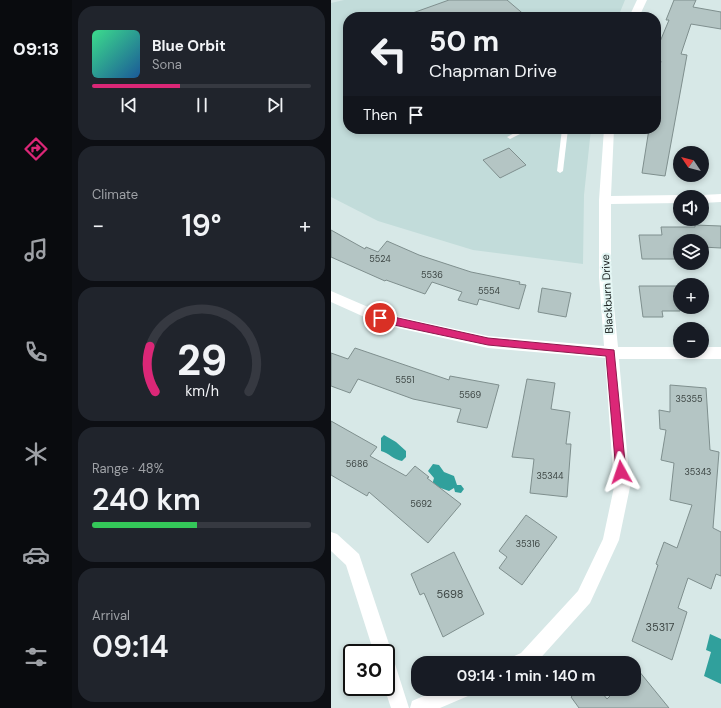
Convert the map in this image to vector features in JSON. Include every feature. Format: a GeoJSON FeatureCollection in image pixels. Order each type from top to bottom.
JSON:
{"type":"FeatureCollection","features":[{"type":"Feature","properties":{"kind":"street"},"geometry":{"type":"LineString","coordinates":[[636,12],[642,0]]}},
{"type":"Feature","properties":{"kind":"street","name":"Blackburn Drive"},"geometry":{"type":"LineString","coordinates":[[530,656],[584,597],[611,540],[622,487],[605,276],[605,200],[609,134]]}},
{"type":"Feature","properties":{"kind":"street"},"geometry":{"type":"LineString","coordinates":[[709,199],[721,198]]}},
{"type":"Feature","properties":{"kind":"street"},"geometry":{"type":"LineString","coordinates":[[605,200],[673,199]]}},
{"type":"Feature","properties":{"kind":"street"},"geometry":{"type":"LineString","coordinates":[[331,296],[380,318],[488,342],[611,353],[721,353]]}},
{"type":"Feature","properties":{"kind":"street"},"geometry":{"type":"LineString","coordinates":[[331,540],[353,560],[380,644]]}},
{"type":"Feature","properties":{"kind":"street"},"geometry":{"type":"LineString","coordinates":[[395,692],[400,708]]}},
{"type":"Feature","properties":{"kind":"street"},"geometry":{"type":"LineString","coordinates":[[419,708],[446,696]]}},
{"type":"Feature","properties":{"kind":"lane"},"geometry":{"type":"LineString","coordinates":[[510,137],[516,134]]}},
{"type":"Feature","properties":{"kind":"lane"},"geometry":{"type":"LineString","coordinates":[[560,171],[564,134]]}},
{"type":"Feature","properties":{"kind":"shaded area"},"geometry":{"type":"Polygon","coordinates":[[[344,0],[625,0],[620,12],[343,12],[343,134],[590,134],[584,195],[583,264],[473,250],[378,221],[331,197],[331,3],[344,0]]]}},
{"type":"Feature","properties":{"kind":"water"},"geometry":{"type":"Polygon","coordinates":[[[384,435],[396,442],[406,451],[406,457],[402,461],[381,451],[381,438],[384,435]]]}},
{"type":"Feature","properties":{"kind":"water"},"geometry":{"type":"Polygon","coordinates":[[[433,464],[439,465],[444,472],[454,476],[457,485],[461,485],[464,489],[461,493],[455,492],[454,488],[449,491],[432,485],[434,478],[428,471],[433,464]]]}},
{"type":"Feature","properties":{"kind":"water"},"geometry":{"type":"Polygon","coordinates":[[[710,634],[721,639],[721,684],[704,676],[711,652],[706,650],[710,634]]]}},
{"type":"Feature","properties":{"kind":"building"},"geometry":{"type":"Polygon","coordinates":[[[449,0],[507,0],[521,12],[415,12],[449,0]]]}},
{"type":"Feature","properties":{"kind":"building"},"geometry":{"type":"Polygon","coordinates":[[[674,0],[696,0],[693,7],[721,12],[721,29],[691,24],[681,54],[687,55],[665,176],[642,173],[648,134],[661,134],[661,39],[669,20],[666,20],[674,0]]]}},
{"type":"Feature","properties":{"kind":"building"},"geometry":{"type":"Polygon","coordinates":[[[509,148],[526,165],[500,178],[483,160],[509,148]]]}},
{"type":"Feature","properties":{"kind":"building"},"geometry":{"type":"Polygon","coordinates":[[[721,226],[721,248],[709,247],[709,234],[673,234],[673,259],[642,259],[639,235],[662,235],[661,227],[721,226]]]}},
{"type":"Feature","properties":{"kind":"building"},"geometry":{"type":"Polygon","coordinates":[[[331,230],[365,249],[366,247],[378,252],[387,241],[419,255],[471,272],[520,282],[519,284],[526,285],[519,309],[479,299],[477,305],[458,300],[462,292],[432,282],[425,294],[386,280],[385,281],[331,257],[331,230]]]}},
{"type":"Feature","properties":{"kind":"building"},"geometry":{"type":"Polygon","coordinates":[[[639,286],[673,286],[673,311],[662,311],[663,317],[643,317],[639,286]]]}},
{"type":"Feature","properties":{"kind":"building"},"geometry":{"type":"Polygon","coordinates":[[[542,288],[571,293],[566,317],[538,312],[542,288]]]}},
{"type":"Feature","properties":{"kind":"building"},"geometry":{"type":"Polygon","coordinates":[[[355,348],[449,380],[450,376],[499,385],[487,428],[457,422],[461,409],[413,399],[358,379],[350,393],[331,386],[331,353],[348,359],[355,348]]]}},
{"type":"Feature","properties":{"kind":"building"},"geometry":{"type":"Polygon","coordinates":[[[527,379],[555,383],[551,409],[570,412],[566,444],[571,444],[567,497],[530,493],[534,459],[512,457],[527,379]]]}},
{"type":"Feature","properties":{"kind":"building"},"geometry":{"type":"Polygon","coordinates":[[[670,385],[706,388],[710,450],[719,452],[713,528],[721,532],[721,576],[716,574],[711,589],[688,578],[678,608],[687,612],[672,660],[632,641],[658,565],[656,564],[664,542],[677,548],[692,505],[670,500],[674,463],[661,460],[666,430],[660,429],[659,410],[670,412],[670,385]]]}},
{"type":"Feature","properties":{"kind":"building"},"geometry":{"type":"Polygon","coordinates":[[[331,421],[377,447],[370,456],[406,476],[415,466],[429,477],[427,478],[461,504],[428,543],[369,492],[367,496],[331,475],[331,421]]]}},
{"type":"Feature","properties":{"kind":"building"},"geometry":{"type":"Polygon","coordinates":[[[526,515],[557,537],[522,585],[499,568],[507,557],[499,551],[526,515]]]}},
{"type":"Feature","properties":{"kind":"building"},"geometry":{"type":"Polygon","coordinates":[[[454,552],[484,614],[443,637],[424,593],[420,595],[411,574],[454,552]]]}},
{"type":"Feature","properties":{"kind":"building"},"geometry":{"type":"Polygon","coordinates":[[[641,674],[669,708],[579,708],[571,697],[605,696],[607,699],[610,696],[641,696],[641,674]]]}},
{"type":"Feature","properties":{"kind":"route"},"geometry":{"type":"LineString","coordinates":[[380,318],[488,342],[611,353],[621,472]]}}]}
